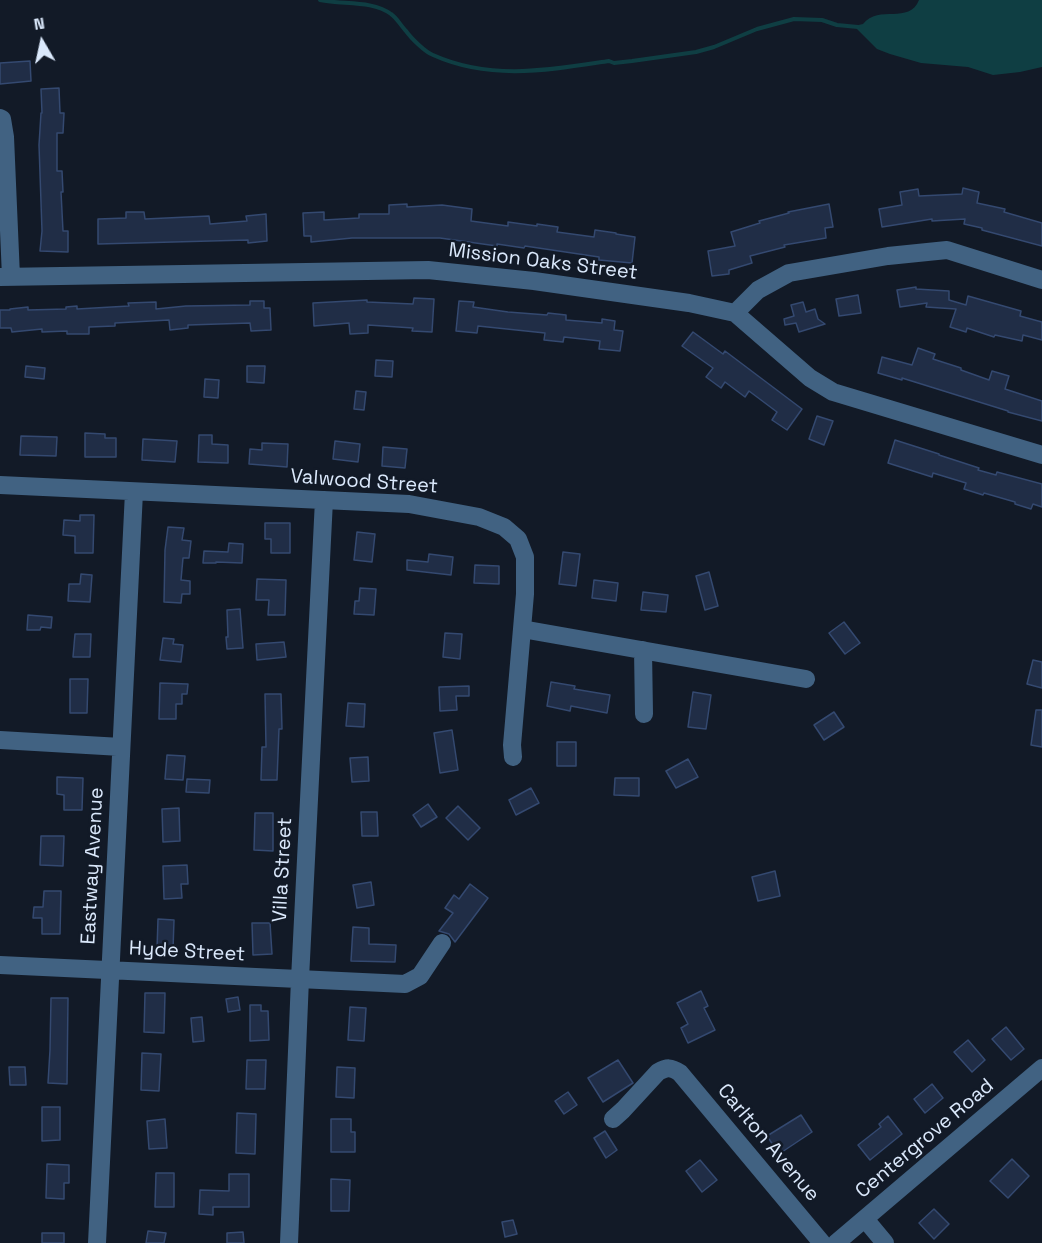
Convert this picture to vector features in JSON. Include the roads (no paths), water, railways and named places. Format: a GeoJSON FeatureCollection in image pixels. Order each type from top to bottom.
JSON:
{"type":"FeatureCollection","features":[{"type":"Feature","properties":{"kind":"street"},"geometry":{"type":"LineString","coordinates":[[0,118],[5,137],[6,277]]}},
{"type":"Feature","properties":{"kind":"street"},"geometry":{"type":"LineString","coordinates":[[735,313],[758,290],[789,273],[888,256],[947,250],[1042,280]]}},
{"type":"Feature","properties":{"kind":"street","name":"Mission Oaks Street"},"geometry":{"type":"LineString","coordinates":[[6,277],[428,270],[534,281],[689,303],[735,313],[810,378],[833,392],[1042,455]]}},
{"type":"Feature","properties":{"kind":"street","name":"Valwood Street"},"geometry":{"type":"LineString","coordinates":[[0,485],[409,504],[479,517],[504,527],[518,538],[525,557],[525,594],[512,745],[513,757]]}},
{"type":"Feature","properties":{"kind":"street","name":"Eastway Avenue"},"geometry":{"type":"LineString","coordinates":[[97,1243],[134,492]]}},
{"type":"Feature","properties":{"kind":"street","name":"Villa Street"},"geometry":{"type":"LineString","coordinates":[[289,1243],[324,500]]}},
{"type":"Feature","properties":{"kind":"street"},"geometry":{"type":"LineString","coordinates":[[522,629],[806,679]]}},
{"type":"Feature","properties":{"kind":"street"},"geometry":{"type":"LineString","coordinates":[[643,650],[644,714]]}},
{"type":"Feature","properties":{"kind":"street"},"geometry":{"type":"LineString","coordinates":[[0,740],[121,747]]}},
{"type":"Feature","properties":{"kind":"street","name":"Hyde Street"},"geometry":{"type":"LineString","coordinates":[[0,965],[405,984],[420,976],[442,943]]}},
{"type":"Feature","properties":{"kind":"street","name":"Carlton Avenue"},"geometry":{"type":"LineString","coordinates":[[613,1119],[658,1072],[665,1068],[672,1068],[680,1072],[822,1243]]}},
{"type":"Feature","properties":{"kind":"street","name":"Centergrove Road"},"geometry":{"type":"LineString","coordinates":[[836,1243],[1042,1068]]}},
{"type":"Feature","properties":{"kind":"street"},"geometry":{"type":"LineString","coordinates":[[865,1219],[885,1243]]}},
{"type":"Feature","properties":{"kind":"waterway"},"geometry":{"type":"LineString","coordinates":[[320,0],[366,5],[383,10],[393,16],[415,41],[430,53],[455,63],[498,71],[564,68],[696,52],[757,29],[794,19],[822,20],[837,25],[858,27]]}}]}
